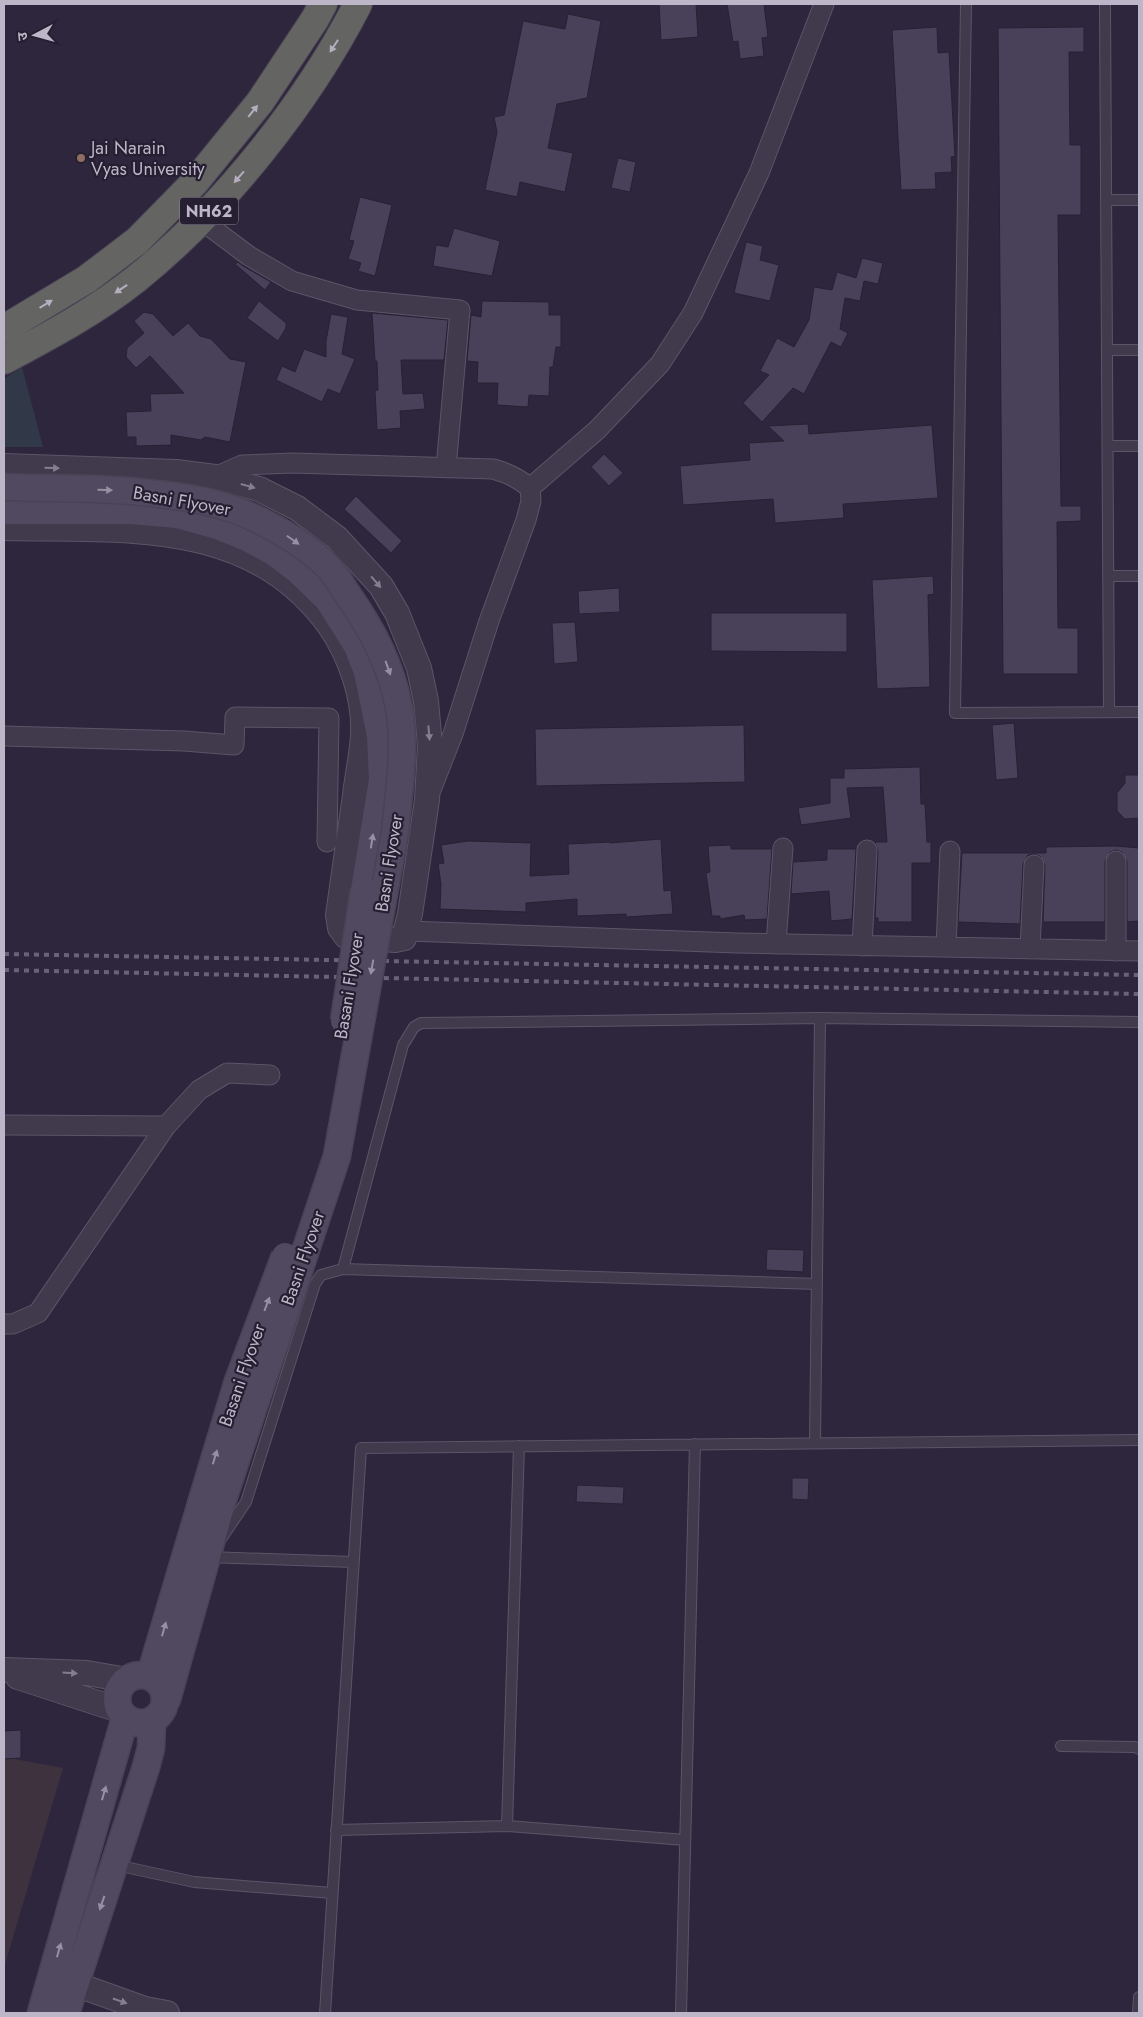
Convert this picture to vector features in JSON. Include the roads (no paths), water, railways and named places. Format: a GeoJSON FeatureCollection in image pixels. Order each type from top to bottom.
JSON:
{"type":"FeatureCollection","features":[{"type":"Feature","properties":{"kind":"highway","name":"NH62"},"geometry":{"type":"LineString","coordinates":[[4,328],[87,279],[137,241],[196,182],[260,102],[323,4]]}},
{"type":"Feature","properties":{"kind":"highway","name":"NH62"},"geometry":{"type":"LineString","coordinates":[[4,360],[58,330],[136,279],[201,220],[241,175],[300,100],[343,34],[358,4]]}},
{"type":"Feature","properties":{"kind":"main road","name":"Basni Flyover"},"geometry":{"type":"LineString","coordinates":[[4,487],[115,490],[158,494],[204,502],[242,512],[282,533],[324,563],[361,614],[380,647],[391,674],[399,709],[402,746],[401,786],[395,832],[337,1156],[212,1502]]}},
{"type":"Feature","properties":{"kind":"main road","name":"Basani Flyover"},"geometry":{"type":"LineString","coordinates":[[4,512],[131,511],[177,515],[217,526],[247,538],[273,552],[298,571],[328,600],[357,646],[367,672],[374,699],[380,736],[382,780],[334,1087],[322,1145],[312,1185],[238,1381],[212,1502],[207,1557],[166,1699]]}},
{"type":"Feature","properties":{"kind":"main road"},"geometry":{"type":"LineString","coordinates":[[66,2013],[63,1980],[122,1714],[117,1699],[119,1688],[138,1678],[212,1502]]}},
{"type":"Feature","properties":{"kind":"main road"},"geometry":{"type":"LineString","coordinates":[[122,1714],[138,1724],[152,1722],[163,1712],[166,1699],[162,1685],[138,1678]]}},
{"type":"Feature","properties":{"kind":"main road"},"geometry":{"type":"LineString","coordinates":[[41,2013],[63,1980],[116,1865],[151,1748],[152,1722]]}},
{"type":"Feature","properties":{"kind":"street"},"geometry":{"type":"LineString","coordinates":[[530,488],[597,430],[660,364],[693,313],[759,173],[824,4]]}},
{"type":"Feature","properties":{"kind":"street"},"geometry":{"type":"LineString","coordinates":[[201,220],[249,256],[292,282],[357,300],[460,310],[446,468]]}},
{"type":"Feature","properties":{"kind":"street"},"geometry":{"type":"LineString","coordinates":[[215,477],[242,465],[284,463],[494,469],[522,480],[530,488],[530,501],[526,520],[489,622],[454,734],[427,800]]}},
{"type":"Feature","properties":{"kind":"street"},"geometry":{"type":"LineString","coordinates":[[4,466],[176,472],[215,477],[259,489],[296,508],[337,538],[381,586],[397,614],[419,668],[424,692],[430,746],[427,800],[408,931],[404,938],[394,940],[346,936],[340,928],[338,915],[363,735],[360,699],[340,640],[315,607],[298,589],[264,566],[233,550],[206,541],[167,534],[128,531],[4,528]]}},
{"type":"Feature","properties":{"kind":"street"},"geometry":{"type":"LineString","coordinates":[[4,736],[184,741],[234,745],[236,717],[329,718],[326,842]]}},
{"type":"Feature","properties":{"kind":"street"},"geometry":{"type":"LineString","coordinates":[[776,944],[783,848]]}},
{"type":"Feature","properties":{"kind":"street"},"geometry":{"type":"LineString","coordinates":[[862,946],[867,850]]}},
{"type":"Feature","properties":{"kind":"street"},"geometry":{"type":"LineString","coordinates":[[946,948],[950,851]]}},
{"type":"Feature","properties":{"kind":"street"},"geometry":{"type":"LineString","coordinates":[[1116,861],[1116,951]]}},
{"type":"Feature","properties":{"kind":"street"},"geometry":{"type":"LineString","coordinates":[[1030,949],[1034,865]]}},
{"type":"Feature","properties":{"kind":"street"},"geometry":{"type":"LineString","coordinates":[[408,931],[776,944],[1139,952]]}},
{"type":"Feature","properties":{"kind":"street"},"geometry":{"type":"LineString","coordinates":[[4,1324],[13,1324],[38,1313],[166,1126],[199,1090],[227,1072],[270,1075]]}},
{"type":"Feature","properties":{"kind":"street"},"geometry":{"type":"LineString","coordinates":[[4,1125],[166,1126]]}},
{"type":"Feature","properties":{"kind":"street"},"geometry":{"type":"LineString","coordinates":[[122,1714],[34,1683],[4,1670],[138,1678]]}},
{"type":"Feature","properties":{"kind":"street"},"geometry":{"type":"LineString","coordinates":[[63,1980],[145,2009],[166,2013]]}},
{"type":"Feature","properties":{"kind":"lane"},"geometry":{"type":"LineString","coordinates":[[966,4],[955,713],[1139,712]]}},
{"type":"Feature","properties":{"kind":"lane"},"geometry":{"type":"LineString","coordinates":[[1105,4],[1109,712]]}},
{"type":"Feature","properties":{"kind":"lane"},"geometry":{"type":"LineString","coordinates":[[1106,200],[1139,200]]}},
{"type":"Feature","properties":{"kind":"lane"},"geometry":{"type":"LineString","coordinates":[[1107,350],[1139,350]]}},
{"type":"Feature","properties":{"kind":"lane"},"geometry":{"type":"LineString","coordinates":[[1108,446],[1139,446]]}},
{"type":"Feature","properties":{"kind":"lane"},"geometry":{"type":"LineString","coordinates":[[1108,576],[1139,576]]}},
{"type":"Feature","properties":{"kind":"lane"},"geometry":{"type":"LineString","coordinates":[[816,1443],[820,1018]]}},
{"type":"Feature","properties":{"kind":"lane"},"geometry":{"type":"LineString","coordinates":[[343,1269],[403,1045],[414,1027],[421,1023],[820,1018],[1139,1022]]}},
{"type":"Feature","properties":{"kind":"lane"},"geometry":{"type":"LineString","coordinates":[[207,1557],[246,1502],[315,1284],[321,1274],[343,1269],[817,1284]]}},
{"type":"Feature","properties":{"kind":"lane"},"geometry":{"type":"LineString","coordinates":[[324,2013],[361,1448],[1139,1440]]}},
{"type":"Feature","properties":{"kind":"lane"},"geometry":{"type":"LineString","coordinates":[[681,2013],[695,1444]]}},
{"type":"Feature","properties":{"kind":"lane"},"geometry":{"type":"LineString","coordinates":[[507,1826],[519,1446]]}},
{"type":"Feature","properties":{"kind":"lane"},"geometry":{"type":"LineString","coordinates":[[207,1557],[353,1562]]}},
{"type":"Feature","properties":{"kind":"lane"},"geometry":{"type":"LineString","coordinates":[[1061,1746],[1135,1747],[1139,1749]]}},
{"type":"Feature","properties":{"kind":"lane"},"geometry":{"type":"LineString","coordinates":[[336,1830],[507,1826],[685,1840]]}},
{"type":"Feature","properties":{"kind":"lane"},"geometry":{"type":"LineString","coordinates":[[116,1865],[194,1882],[332,1893]]}},
{"type":"Feature","properties":{"kind":"lane"},"geometry":{"type":"LineString","coordinates":[[1138,2013],[1139,1997]]}},
{"type":"Feature","properties":{"kind":"railway"},"geometry":{"type":"LineString","coordinates":[[4,954],[1139,975]]}},
{"type":"Feature","properties":{"kind":"railway"},"geometry":{"type":"LineString","coordinates":[[4,970],[1139,994]]}},
{"type":"Feature","properties":{"kind":"place","name":"Jai Narain Vyas University"},"geometry":{"type":"Point","coordinates":[81,158]}}]}
